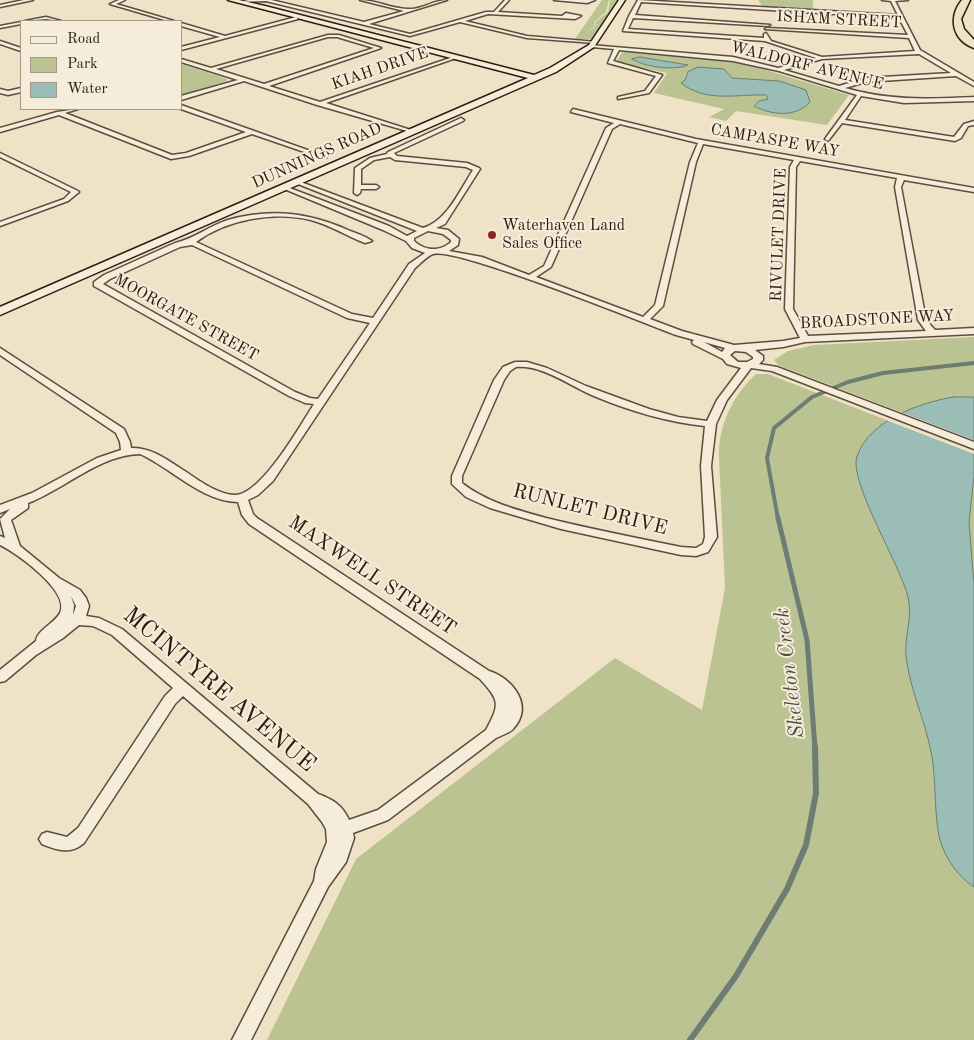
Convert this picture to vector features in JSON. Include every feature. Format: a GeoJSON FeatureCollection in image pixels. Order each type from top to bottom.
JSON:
{"type":"FeatureCollection","features":[{"type":"Feature","properties":{"kind":"highway"},"geometry":{"type":"LineString","coordinates":[[966,0],[958,10],[957,22],[963,34],[974,45]]}},
{"type":"Feature","properties":{"kind":"street"},"geometry":{"type":"LineString","coordinates":[[0,6],[31,0]]}},
{"type":"Feature","properties":{"kind":"street"},"geometry":{"type":"LineString","coordinates":[[123,0],[112,4],[168,20]]}},
{"type":"Feature","properties":{"kind":"street"},"geometry":{"type":"LineString","coordinates":[[231,0],[536,78]]}},
{"type":"Feature","properties":{"kind":"street"},"geometry":{"type":"LineString","coordinates":[[240,2],[264,0],[411,35],[485,13],[563,17]]}},
{"type":"Feature","properties":{"kind":"street"},"geometry":{"type":"LineString","coordinates":[[255,6],[264,0]]}},
{"type":"Feature","properties":{"kind":"street"},"geometry":{"type":"LineString","coordinates":[[362,0],[408,11]]}},
{"type":"Feature","properties":{"kind":"street"},"geometry":{"type":"LineString","coordinates":[[362,24],[445,0]]}},
{"type":"Feature","properties":{"kind":"street"},"geometry":{"type":"LineString","coordinates":[[495,13],[507,0]]}},
{"type":"Feature","properties":{"kind":"street"},"geometry":{"type":"LineString","coordinates":[[556,0],[586,2],[593,0]]}},
{"type":"Feature","properties":{"kind":"street","name":"DUNNINGS ROAD"},"geometry":{"type":"LineString","coordinates":[[0,311],[409,134],[536,78],[572,60],[593,45],[622,0]]}},
{"type":"Feature","properties":{"kind":"street"},"geometry":{"type":"LineString","coordinates":[[740,8],[742,0]]}},
{"type":"Feature","properties":{"kind":"street"},"geometry":{"type":"LineString","coordinates":[[884,0],[906,0]]}},
{"type":"Feature","properties":{"kind":"street"},"geometry":{"type":"LineString","coordinates":[[893,0],[919,52],[974,84]]}},
{"type":"Feature","properties":{"kind":"street"},"geometry":{"type":"LineString","coordinates":[[822,58],[766,40],[624,30],[639,1],[901,17]]}},
{"type":"Feature","properties":{"kind":"street"},"geometry":{"type":"LineString","coordinates":[[766,40],[770,10]]}},
{"type":"Feature","properties":{"kind":"street","name":"ISHAM STREET"},"geometry":{"type":"LineString","coordinates":[[631,16],[910,37]]}},
{"type":"Feature","properties":{"kind":"street"},"geometry":{"type":"LineString","coordinates":[[182,48],[297,17]]}},
{"type":"Feature","properties":{"kind":"street"},"geometry":{"type":"LineString","coordinates":[[33,20],[46,18],[55,20]]}},
{"type":"Feature","properties":{"kind":"street","name":"WALDORF AVENUE"},"geometry":{"type":"LineString","coordinates":[[459,21],[531,38],[617,49],[708,55],[780,70],[860,94],[914,102],[974,99]]}},
{"type":"Feature","properties":{"kind":"street"},"geometry":{"type":"LineString","coordinates":[[0,27],[20,23]]}},
{"type":"Feature","properties":{"kind":"street"},"geometry":{"type":"LineString","coordinates":[[182,24],[224,36]]}},
{"type":"Feature","properties":{"kind":"street"},"geometry":{"type":"LineString","coordinates":[[211,69],[328,36],[337,36],[379,48],[263,86]]}},
{"type":"Feature","properties":{"kind":"street"},"geometry":{"type":"LineString","coordinates":[[0,42],[20,50]]}},
{"type":"Feature","properties":{"kind":"street"},"geometry":{"type":"LineString","coordinates":[[617,49],[610,62],[659,75],[647,92],[620,98]]}},
{"type":"Feature","properties":{"kind":"street"},"geometry":{"type":"LineString","coordinates":[[780,70],[822,58],[919,52]]}},
{"type":"Feature","properties":{"kind":"street","name":"KIAH DRIVE"},"geometry":{"type":"LineString","coordinates":[[318,104],[454,57]]}},
{"type":"Feature","properties":{"kind":"street"},"geometry":{"type":"LineString","coordinates":[[182,60],[409,134]]}},
{"type":"Feature","properties":{"kind":"street"},"geometry":{"type":"LineString","coordinates":[[838,88],[869,80],[957,74]]}},
{"type":"Feature","properties":{"kind":"street"},"geometry":{"type":"LineString","coordinates":[[182,98],[243,80]]}},
{"type":"Feature","properties":{"kind":"street"},"geometry":{"type":"LineString","coordinates":[[0,91],[10,93],[20,90]]}},
{"type":"Feature","properties":{"kind":"street"},"geometry":{"type":"LineString","coordinates":[[828,139],[860,94]]}},
{"type":"Feature","properties":{"kind":"street"},"geometry":{"type":"LineString","coordinates":[[182,107],[306,152],[324,156]]}},
{"type":"Feature","properties":{"kind":"street"},"geometry":{"type":"LineString","coordinates":[[0,130],[71,110]]}},
{"type":"Feature","properties":{"kind":"street","name":"CAMPASPE WAY"},"geometry":{"type":"LineString","coordinates":[[573,111],[702,142],[974,190]]}},
{"type":"Feature","properties":{"kind":"street"},"geometry":{"type":"LineString","coordinates":[[59,113],[171,157],[187,155],[251,132]]}},
{"type":"Feature","properties":{"kind":"street"},"geometry":{"type":"LineString","coordinates":[[390,155],[393,150],[461,120]]}},
{"type":"Feature","properties":{"kind":"street"},"geometry":{"type":"LineString","coordinates":[[840,121],[955,139],[959,137],[966,124],[974,123]]}},
{"type":"Feature","properties":{"kind":"street"},"geometry":{"type":"LineString","coordinates":[[530,278],[547,266],[609,128],[619,122]]}},
{"type":"Feature","properties":{"kind":"street"},"geometry":{"type":"LineString","coordinates":[[451,124],[465,128]]}},
{"type":"Feature","properties":{"kind":"street"},"geometry":{"type":"LineString","coordinates":[[644,320],[656,312],[659,306],[694,157],[702,142]]}},
{"type":"Feature","properties":{"kind":"street"},"geometry":{"type":"LineString","coordinates":[[306,152],[309,158],[306,160]]}},
{"type":"Feature","properties":{"kind":"street"},"geometry":{"type":"LineString","coordinates":[[0,155],[76,192],[66,200],[0,224]]}},
{"type":"Feature","properties":{"kind":"street"},"geometry":{"type":"LineString","coordinates":[[376,187],[357,190],[357,170],[372,159],[390,155],[477,169],[442,222],[408,239]]}},
{"type":"Feature","properties":{"kind":"street","name":"RIVULET DRIVE"},"geometry":{"type":"LineString","coordinates":[[798,159],[793,167],[789,309],[805,339]]}},
{"type":"Feature","properties":{"kind":"street"},"geometry":{"type":"LineString","coordinates":[[901,177],[898,187],[922,320],[933,333]]}},
{"type":"Feature","properties":{"kind":"street"},"geometry":{"type":"LineString","coordinates":[[296,182],[425,230],[445,232],[455,239],[455,243],[469,256]]}},
{"type":"Feature","properties":{"kind":"street"},"geometry":{"type":"LineString","coordinates":[[285,188],[386,228],[408,239],[414,247],[435,252],[469,256],[679,333],[727,359],[754,362],[774,369],[974,446]]}},
{"type":"Feature","properties":{"kind":"street"},"geometry":{"type":"LineString","coordinates":[[189,243],[231,222],[282,215],[314,219],[368,241]]}},
{"type":"Feature","properties":{"kind":"street"},"geometry":{"type":"LineString","coordinates":[[442,222],[445,232]]}},
{"type":"Feature","properties":{"kind":"street"},"geometry":{"type":"LineString","coordinates":[[346,243],[358,237]]}},
{"type":"Feature","properties":{"kind":"street"},"geometry":{"type":"LineString","coordinates":[[189,243],[202,246],[350,316],[375,321]]}},
{"type":"Feature","properties":{"kind":"street","name":"MOORGATE STREET"},"geometry":{"type":"LineString","coordinates":[[189,243],[178,245],[107,276],[98,282],[98,287],[292,394],[308,401],[320,402]]}},
{"type":"Feature","properties":{"kind":"street"},"geometry":{"type":"LineString","coordinates":[[14,546],[2,517],[35,496],[94,464],[126,450],[145,452],[162,460],[202,487],[218,503],[243,500],[262,494],[266,489],[269,479],[412,266],[455,243]]}},
{"type":"Feature","properties":{"kind":"street"},"geometry":{"type":"LineString","coordinates":[[412,266],[414,247]]}},
{"type":"Feature","properties":{"kind":"street","name":"BROADSTONE WAY"},"geometry":{"type":"LineString","coordinates":[[679,333],[734,348],[745,348],[783,344],[805,339],[974,331]]}},
{"type":"Feature","properties":{"kind":"street","name":"BROADSTONE WAY"},"geometry":{"type":"LineString","coordinates":[[703,551],[708,548],[711,537],[707,445],[711,424],[732,384],[754,362],[783,344]]}},
{"type":"Feature","properties":{"kind":"street"},"geometry":{"type":"LineString","coordinates":[[732,384],[727,351],[734,348]]}},
{"type":"Feature","properties":{"kind":"street"},"geometry":{"type":"LineString","coordinates":[[745,348],[755,353],[754,362]]}},
{"type":"Feature","properties":{"kind":"street"},"geometry":{"type":"LineString","coordinates":[[0,351],[120,431],[126,450]]}},
{"type":"Feature","properties":{"kind":"street","name":"RUNLET DRIVE"},"geometry":{"type":"LineString","coordinates":[[703,551],[681,551],[542,522],[471,496],[458,487],[456,481],[499,380],[505,370],[514,364],[533,367],[624,405],[656,414],[711,424]]}},
{"type":"Feature","properties":{"kind":"street","name":"MAXWELL STREET"},"geometry":{"type":"LineString","coordinates":[[243,500],[248,515],[260,525],[485,675],[500,692],[505,703],[503,714],[491,734],[383,815],[340,831]]}},
{"type":"Feature","properties":{"kind":"street"},"geometry":{"type":"LineString","coordinates":[[0,540],[14,546],[60,586],[68,605],[70,619],[0,677]]}},
{"type":"Feature","properties":{"kind":"street","name":"MCINTYRE AVENUE"},"geometry":{"type":"LineString","coordinates":[[70,619],[95,621],[117,632],[313,799],[331,824],[340,831]]}},
{"type":"Feature","properties":{"kind":"street"},"geometry":{"type":"LineString","coordinates":[[48,839],[65,846],[75,842],[83,833],[170,700],[182,688]]}},
{"type":"Feature","properties":{"kind":"street"},"geometry":{"type":"LineString","coordinates":[[242,1040],[322,882],[322,872],[340,831]]}},
{"type":"Feature","properties":{"kind":"green space"},"geometry":{"type":"Polygon","coordinates":[[[602,0],[609,0],[606,12],[595,21],[594,27],[584,34],[595,27],[596,21],[608,12],[610,0],[619,0],[592,39],[575,39],[602,0]]]}},
{"type":"Feature","properties":{"kind":"green space"},"geometry":{"type":"Polygon","coordinates":[[[758,0],[813,0],[813,11],[764,8],[758,0]]]}},
{"type":"Feature","properties":{"kind":"green space"},"geometry":{"type":"Polygon","coordinates":[[[623,51],[683,55],[746,64],[849,95],[827,125],[736,111],[726,121],[709,117],[724,109],[654,93],[667,73],[616,62],[623,51]]]}},
{"type":"Feature","properties":{"kind":"green space"},"geometry":{"type":"Polygon","coordinates":[[[182,64],[227,79],[227,81],[182,95],[182,64]]]}},
{"type":"Feature","properties":{"kind":"green space"},"geometry":{"type":"Polygon","coordinates":[[[974,337],[974,440],[778,365],[774,360],[788,351],[814,345],[974,337]]]}},
{"type":"Feature","properties":{"kind":"green space"},"geometry":{"type":"Polygon","coordinates":[[[756,374],[768,374],[974,454],[974,1040],[267,1040],[356,859],[615,658],[702,710],[725,588],[719,445],[728,412],[740,391],[756,374]]]}},
{"type":"Feature","properties":{"kind":"water"},"geometry":{"type":"Polygon","coordinates":[[[640,57],[688,65],[675,68],[660,67],[637,62],[632,59],[640,57]]]}},
{"type":"Feature","properties":{"kind":"water"},"geometry":{"type":"Polygon","coordinates":[[[698,67],[724,69],[732,78],[779,81],[806,90],[810,102],[798,111],[775,113],[754,106],[759,101],[768,99],[766,95],[722,96],[701,93],[681,83],[685,80],[688,72],[698,67]]]}},
{"type":"Feature","properties":{"kind":"water"},"geometry":{"type":"Polygon","coordinates":[[[953,397],[974,397],[974,476],[969,522],[974,584],[974,887],[951,864],[939,836],[931,752],[906,657],[910,612],[908,597],[867,503],[856,468],[857,456],[863,443],[884,423],[911,409],[953,397]]]}},
{"type":"Feature","properties":{"kind":"pier"},"geometry":{"type":"Polygon","coordinates":[[[901,412],[974,440],[974,454],[886,420],[901,412]]]}},
{"type":"Feature","properties":{"kind":"waterway","name":"Skeleton Creek"},"geometry":{"type":"LineString","coordinates":[[778,519],[767,458],[774,428],[812,397],[848,382],[883,373],[974,363]]}},
{"type":"Feature","properties":{"kind":"waterway","name":"Skeleton Creek"},"geometry":{"type":"LineString","coordinates":[[778,518],[807,640],[815,748]]}},
{"type":"Feature","properties":{"kind":"waterway","name":"Skeleton Creek"},"geometry":{"type":"LineString","coordinates":[[690,1040],[736,976],[787,889],[806,845],[816,793],[815,747]]}},
{"type":"Feature","properties":{"kind":"place","name":"Waterhaven Land Sales Office"},"geometry":{"type":"Point","coordinates":[492,235]}}]}
